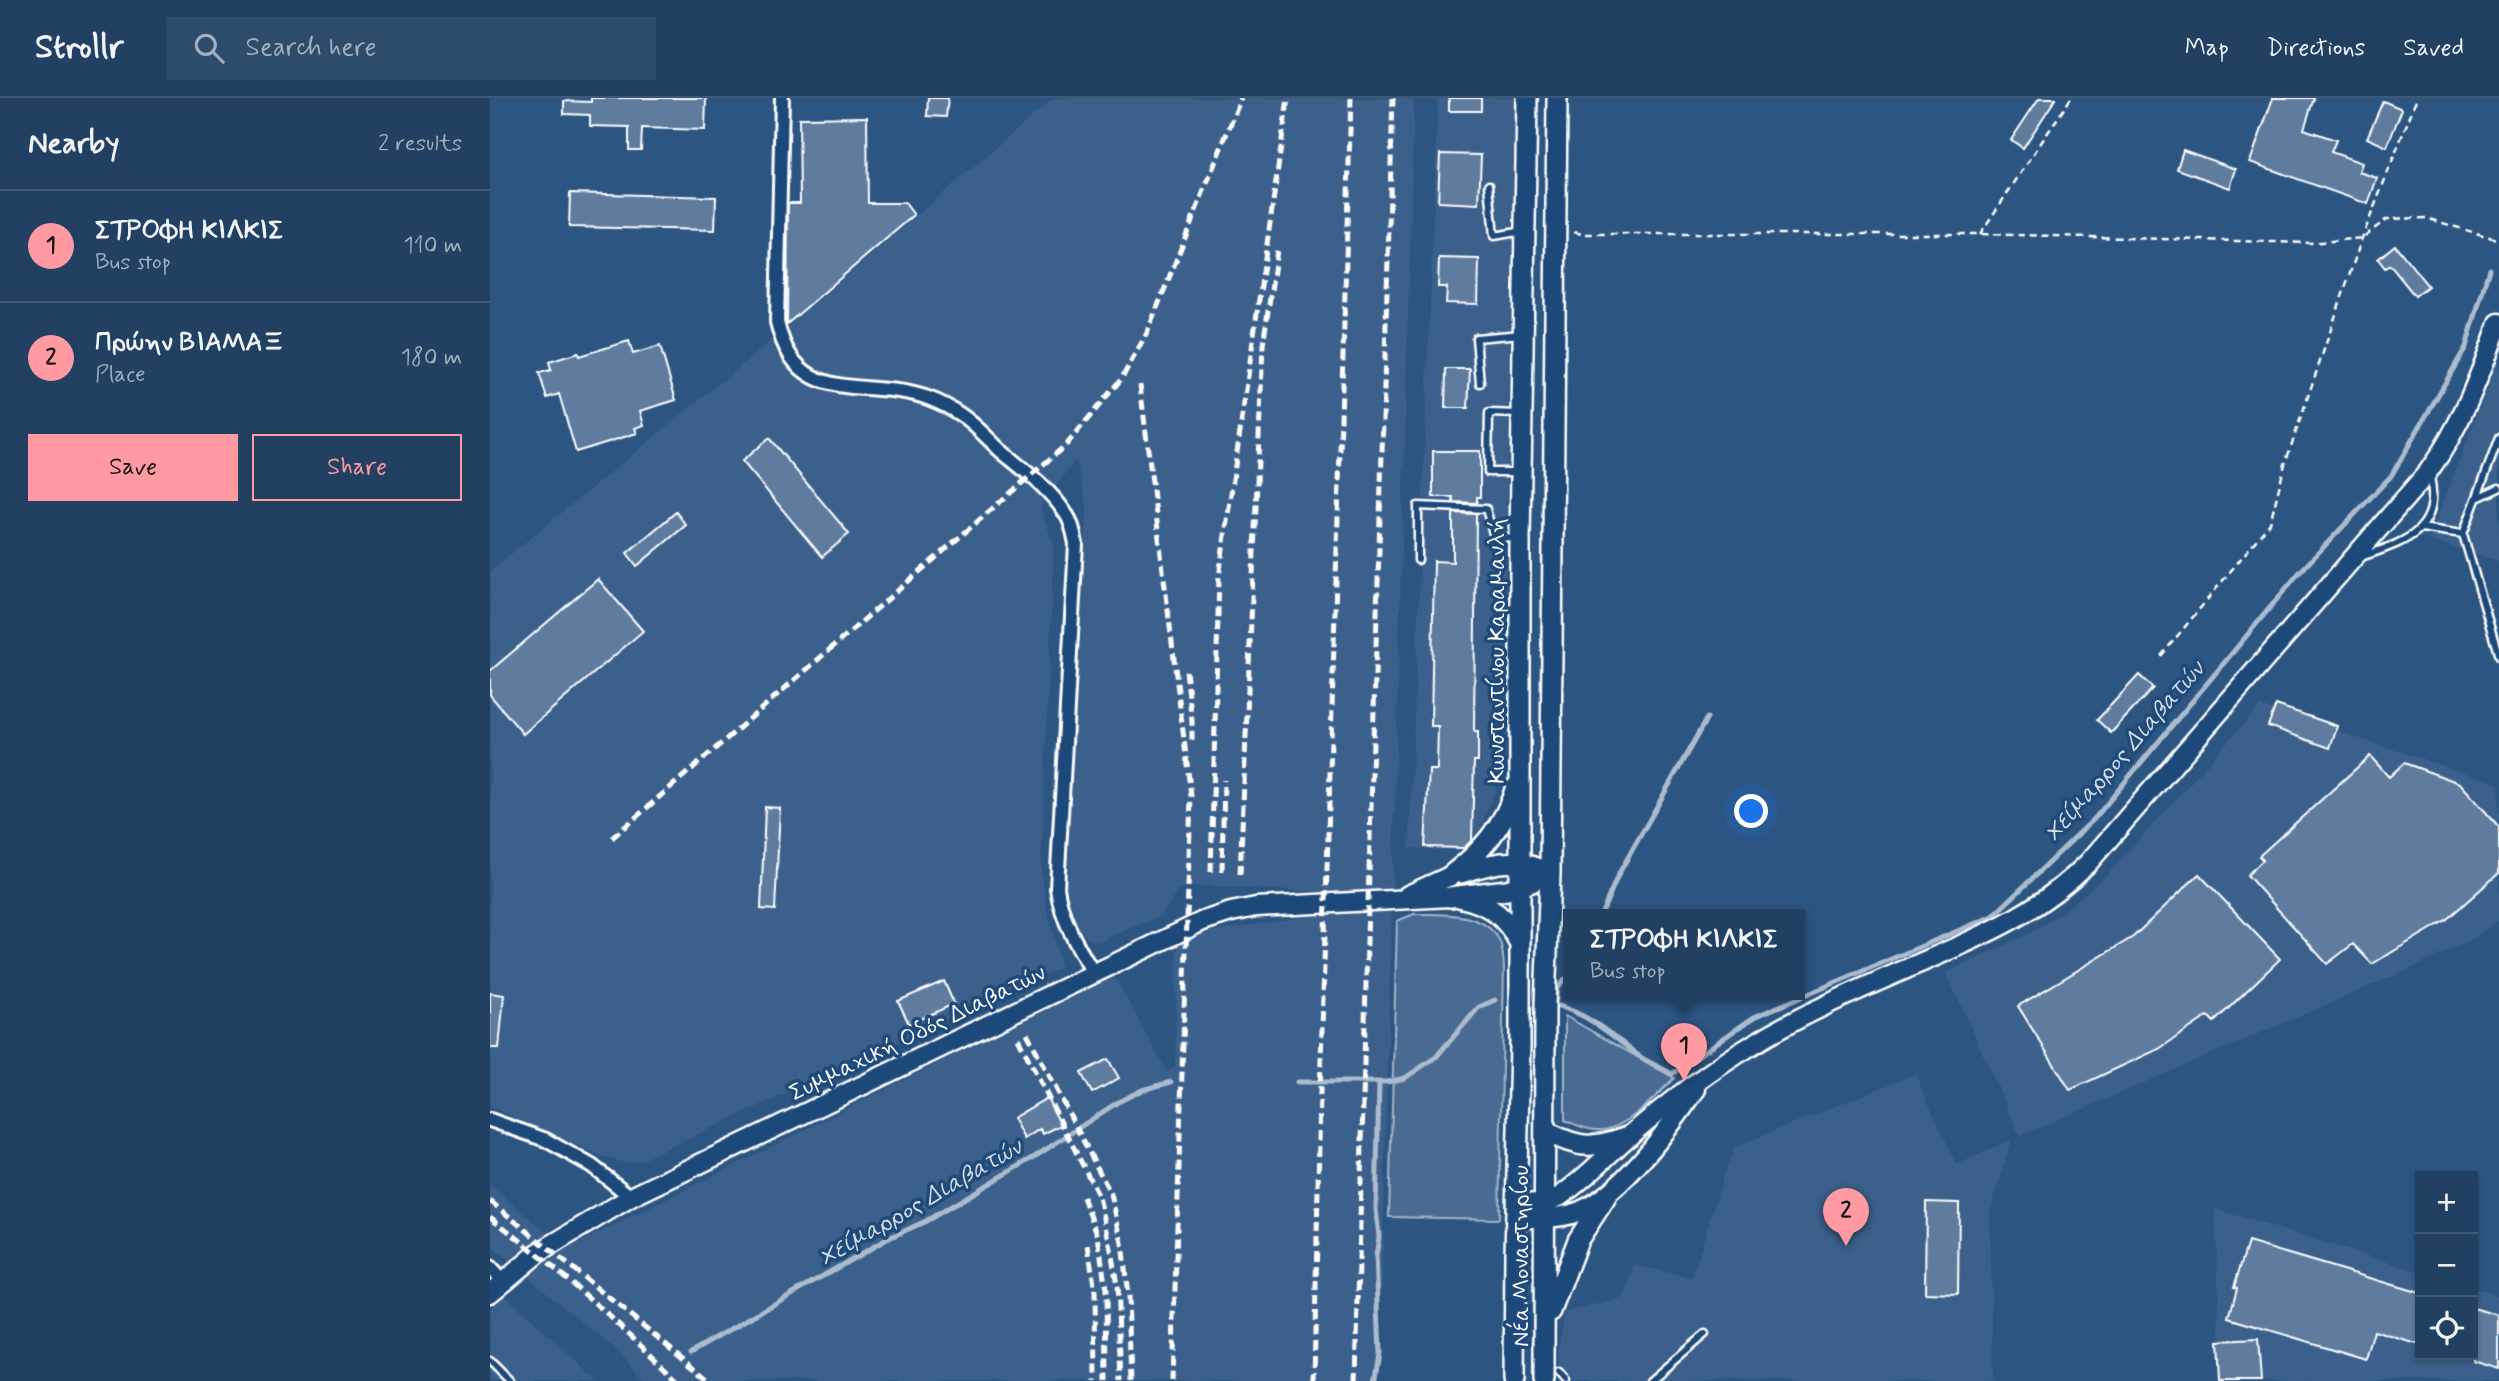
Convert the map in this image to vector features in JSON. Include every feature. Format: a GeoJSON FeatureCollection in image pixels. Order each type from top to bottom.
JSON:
{"type":"FeatureCollection","features":[{"type":"Feature","properties":{"kind":"main road","name":"Κωνσταντίνου Καραμανλή"},"geometry":{"type":"LineString","coordinates":[[1516,1211],[1521,886],[1520,539],[1527,98]]}},
{"type":"Feature","properties":{"kind":"main road"},"geometry":{"type":"LineString","coordinates":[[1557,98],[1545,1131],[1571,1144],[1586,1147],[1629,1136]]}},
{"type":"Feature","properties":{"kind":"main road"},"geometry":{"type":"LineString","coordinates":[[1544,1210],[1629,1136],[1702,1080],[1766,1036],[1855,992],[1996,929],[2057,893],[2097,853],[2356,559],[2428,472],[2448,442],[2468,403],[2499,323]]}},
{"type":"Feature","properties":{"kind":"main road"},"geometry":{"type":"LineString","coordinates":[[1450,876],[1476,856],[1491,838],[1514,796],[1521,773]]}},
{"type":"Feature","properties":{"kind":"main road"},"geometry":{"type":"LineString","coordinates":[[1450,876],[1492,863],[1521,861],[1550,874]]}},
{"type":"Feature","properties":{"kind":"main road"},"geometry":{"type":"LineString","coordinates":[[1450,897],[1521,886],[1550,874]]}},
{"type":"Feature","properties":{"kind":"main road","name":"Συμμαχική Οδός Διαβατών"},"geometry":{"type":"LineString","coordinates":[[1395,900],[1450,876]]}},
{"type":"Feature","properties":{"kind":"main road","name":"Συμμαχική Οδός Διαβατών"},"geometry":{"type":"LineString","coordinates":[[496,1287],[548,1247],[631,1197],[1187,927],[1231,912],[1291,904],[1450,897]]}},
{"type":"Feature","properties":{"kind":"main road"},"geometry":{"type":"LineString","coordinates":[[1450,897],[1472,901],[1492,910],[1513,930],[1520,944]]}},
{"type":"Feature","properties":{"kind":"main road"},"geometry":{"type":"LineString","coordinates":[[1545,1336],[1554,1299],[1573,1249],[1606,1197],[1660,1136],[1702,1080]]}},
{"type":"Feature","properties":{"kind":"main road","name":"Νέα Μοναστηρίου"},"geometry":{"type":"LineString","coordinates":[[1545,1131],[1545,1336],[1552,1377]]}},
{"type":"Feature","properties":{"kind":"main road"},"geometry":{"type":"LineString","coordinates":[[1516,1211],[1575,1213],[1606,1197]]}},
{"type":"Feature","properties":{"kind":"main road","name":"Νέα Μοναστηρίου"},"geometry":{"type":"LineString","coordinates":[[1514,1381],[1516,1211]]}},
{"type":"Feature","properties":{"kind":"street"},"geometry":{"type":"LineString","coordinates":[[782,98],[777,322],[789,357],[797,368],[835,385],[900,391],[929,399],[961,415],[1054,497],[1068,517],[1076,544],[1056,888],[1060,909],[1071,936],[1094,974]]}},
{"type":"Feature","properties":{"kind":"street"},"geometry":{"type":"LineString","coordinates":[[490,1120],[546,1139],[592,1166],[631,1197]]}},
{"type":"Feature","properties":{"kind":"street"},"geometry":{"type":"LineString","coordinates":[[490,1268],[496,1287]]}},
{"type":"Feature","properties":{"kind":"lane"},"geometry":{"type":"LineString","coordinates":[[1489,185],[1494,236],[1525,231]]}},
{"type":"Feature","properties":{"kind":"lane"},"geometry":{"type":"LineString","coordinates":[[1480,383],[1476,338],[1524,334]]}},
{"type":"Feature","properties":{"kind":"lane"},"geometry":{"type":"LineString","coordinates":[[1521,472],[1488,472],[1489,413],[1522,414]]}},
{"type":"Feature","properties":{"kind":"lane"},"geometry":{"type":"LineString","coordinates":[[2499,438],[2463,534],[2499,657]]}},
{"type":"Feature","properties":{"kind":"lane"},"geometry":{"type":"LineString","coordinates":[[2356,559],[2394,545],[2421,528],[2429,517],[2433,501],[2428,472]]}},
{"type":"Feature","properties":{"kind":"lane"},"geometry":{"type":"LineString","coordinates":[[2477,498],[2499,488]]}},
{"type":"Feature","properties":{"kind":"lane"},"geometry":{"type":"LineString","coordinates":[[1418,560],[1418,506],[1486,509],[1494,537],[1520,539]]}},
{"type":"Feature","properties":{"kind":"lane"},"geometry":{"type":"LineString","coordinates":[[2421,528],[2463,534]]}},
{"type":"Feature","properties":{"kind":"lane"},"geometry":{"type":"LineString","coordinates":[[1650,1381],[1705,1334]]}},
{"type":"Feature","properties":{"kind":"lane"},"geometry":{"type":"LineString","coordinates":[[490,1361],[510,1381]]}},
{"type":"Feature","properties":{"kind":"lane"},"geometry":{"type":"LineString","coordinates":[[1552,1377],[1566,1381]]}},
{"type":"Feature","properties":{"kind":"path"},"geometry":{"type":"LineString","coordinates":[[1980,234],[2071,98]]}},
{"type":"Feature","properties":{"kind":"path"},"geometry":{"type":"LineString","coordinates":[[2161,656],[2270,523],[2285,464],[2362,238],[2417,98]]}},
{"type":"Feature","properties":{"kind":"path"},"geometry":{"type":"LineString","coordinates":[[1556,226],[1582,234],[1980,234],[2311,243],[2362,238],[2387,219],[2426,218],[2499,240]]}},
{"type":"Feature","properties":{"kind":"shaded area"},"geometry":{"type":"Polygon","coordinates":[[[1054,98],[1414,98],[1379,1381],[647,1381],[618,1352],[490,1245],[490,1185],[546,1232],[563,1251],[1114,975],[1167,1072],[1175,1067],[1177,937],[1318,915],[1318,892],[1208,886],[1180,888],[1162,915],[1098,942],[1087,938],[1073,918],[1066,895],[1087,507],[1076,460],[1040,507],[1054,545],[1041,871],[1061,967],[642,1160],[626,1163],[609,1159],[490,1107],[490,571],[760,350],[1054,98]]]}},
{"type":"Feature","properties":{"kind":"shaded area"},"geometry":{"type":"Polygon","coordinates":[[[1438,98],[1515,98],[1501,776],[1471,850],[1409,848],[1438,98]]]}},
{"type":"Feature","properties":{"kind":"shaded area"},"geometry":{"type":"Polygon","coordinates":[[[2499,359],[2499,561],[2428,540],[2499,359]]]}},
{"type":"Feature","properties":{"kind":"shaded area"},"geometry":{"type":"Polygon","coordinates":[[[2260,706],[2499,784],[2499,920],[2474,938],[2417,966],[2020,1136],[1946,973],[2030,933],[2061,913],[2106,876],[2260,706]]]}},
{"type":"Feature","properties":{"kind":"shaded area"},"geometry":{"type":"Polygon","coordinates":[[[1414,914],[1473,919],[1492,931],[1501,946],[1504,967],[1499,1219],[1389,1217],[1397,921],[1414,914]]]}},
{"type":"Feature","properties":{"kind":"shaded area"},"geometry":{"type":"Polygon","coordinates":[[[1565,1016],[1674,1078],[1639,1112],[1618,1125],[1593,1130],[1565,1120],[1565,1016]]]}},
{"type":"Feature","properties":{"kind":"shaded area"},"geometry":{"type":"Polygon","coordinates":[[[1915,1074],[1957,1165],[2012,1139],[1990,1213],[1993,1381],[1559,1381],[1558,1350],[1565,1312],[1624,1298],[1635,1265],[1692,1278],[1724,1173],[1735,1147],[1915,1074]]]}},
{"type":"Feature","properties":{"kind":"shaded area"},"geometry":{"type":"Polygon","coordinates":[[[2215,1209],[2415,1270],[2415,1360],[2478,1360],[2478,1290],[2499,1296],[2499,1381],[2222,1381],[2215,1209]]]}},
{"type":"Feature","properties":{"kind":"shaded area"},"geometry":{"type":"Polygon","coordinates":[[[504,1295],[598,1381],[490,1381],[490,1308],[504,1295]]]}},
{"type":"Feature","properties":{"kind":"building"},"geometry":{"type":"Polygon","coordinates":[[[591,98],[706,98],[705,130],[642,128],[641,150],[629,150],[629,127],[590,126],[590,115],[564,114],[564,101],[591,102],[591,98]]]}},
{"type":"Feature","properties":{"kind":"building"},"geometry":{"type":"Polygon","coordinates":[[[928,98],[948,98],[946,117],[927,116],[928,98]]]}},
{"type":"Feature","properties":{"kind":"building"},"geometry":{"type":"Polygon","coordinates":[[[1449,98],[1481,98],[1481,111],[1449,111],[1449,98]]]}},
{"type":"Feature","properties":{"kind":"building"},"geometry":{"type":"Polygon","coordinates":[[[2039,98],[2056,98],[2023,148],[2011,140],[2039,98]]]}},
{"type":"Feature","properties":{"kind":"building"},"geometry":{"type":"Polygon","coordinates":[[[2273,98],[2314,98],[2304,129],[2336,140],[2331,152],[2362,163],[2359,172],[2377,178],[2368,204],[2250,162],[2273,98]]]}},
{"type":"Feature","properties":{"kind":"building"},"geometry":{"type":"Polygon","coordinates":[[[2383,101],[2402,109],[2387,147],[2367,138],[2383,101]]]}},
{"type":"Feature","properties":{"kind":"building"},"geometry":{"type":"Polygon","coordinates":[[[867,117],[868,203],[905,203],[914,215],[787,324],[788,203],[800,203],[799,118],[867,117]]]}},
{"type":"Feature","properties":{"kind":"building"},"geometry":{"type":"Polygon","coordinates":[[[2183,150],[2236,169],[2230,188],[2177,169],[2183,150]]]}},
{"type":"Feature","properties":{"kind":"building"},"geometry":{"type":"Polygon","coordinates":[[[1440,154],[1481,155],[1479,204],[1438,202],[1440,154]]]}},
{"type":"Feature","properties":{"kind":"building"},"geometry":{"type":"Polygon","coordinates":[[[570,193],[716,197],[715,230],[569,227],[570,193]]]}},
{"type":"Feature","properties":{"kind":"building"},"geometry":{"type":"Polygon","coordinates":[[[2395,245],[2428,286],[2415,296],[2390,265],[2385,268],[2378,259],[2395,245]]]}},
{"type":"Feature","properties":{"kind":"building"},"geometry":{"type":"Polygon","coordinates":[[[1439,258],[1479,259],[1478,304],[1446,303],[1447,287],[1438,287],[1439,258]]]}},
{"type":"Feature","properties":{"kind":"building"},"geometry":{"type":"Polygon","coordinates":[[[629,341],[633,354],[660,346],[676,400],[640,411],[644,425],[635,428],[637,433],[576,452],[559,394],[547,398],[539,373],[551,370],[549,362],[629,341]]]}},
{"type":"Feature","properties":{"kind":"building"},"geometry":{"type":"Polygon","coordinates":[[[1446,369],[1470,369],[1468,408],[1445,408],[1446,369]]]}},
{"type":"Feature","properties":{"kind":"building"},"geometry":{"type":"Polygon","coordinates":[[[769,438],[849,534],[822,557],[742,461],[769,438]]]}},
{"type":"Feature","properties":{"kind":"building"},"geometry":{"type":"Polygon","coordinates":[[[1433,451],[1480,451],[1480,497],[1477,497],[1477,503],[1453,502],[1453,497],[1433,497],[1433,451]]]}},
{"type":"Feature","properties":{"kind":"building"},"geometry":{"type":"Polygon","coordinates":[[[676,512],[686,525],[637,566],[627,553],[676,512]]]}},
{"type":"Feature","properties":{"kind":"building"},"geometry":{"type":"Polygon","coordinates":[[[1453,513],[1476,514],[1474,729],[1478,732],[1478,761],[1474,761],[1472,840],[1464,848],[1425,847],[1429,770],[1437,770],[1438,726],[1431,726],[1434,561],[1453,562],[1453,513]]]}},
{"type":"Feature","properties":{"kind":"building"},"geometry":{"type":"Polygon","coordinates":[[[598,579],[643,631],[523,734],[490,695],[490,671],[598,579]]]}},
{"type":"Feature","properties":{"kind":"building"},"geometry":{"type":"Polygon","coordinates":[[[2139,675],[2153,688],[2111,733],[2097,720],[2139,675]]]}},
{"type":"Feature","properties":{"kind":"building"},"geometry":{"type":"Polygon","coordinates":[[[2276,705],[2337,726],[2330,748],[2268,726],[2276,705]]]}},
{"type":"Feature","properties":{"kind":"building"},"geometry":{"type":"Polygon","coordinates":[[[2370,756],[2389,777],[2404,763],[2460,783],[2499,827],[2499,873],[2446,920],[2372,964],[2353,944],[2327,964],[2247,875],[2263,860],[2259,856],[2370,756]]]}},
{"type":"Feature","properties":{"kind":"building"},"geometry":{"type":"Polygon","coordinates":[[[765,807],[780,808],[775,910],[761,909],[765,807]]]}},
{"type":"Feature","properties":{"kind":"building"},"geometry":{"type":"Polygon","coordinates":[[[2199,874],[2280,959],[2214,1022],[2208,1016],[2159,1049],[2070,1090],[2018,1006],[2133,937],[2199,874]]]}},
{"type":"Feature","properties":{"kind":"building"},"geometry":{"type":"Polygon","coordinates":[[[944,981],[954,1004],[909,1024],[898,1001],[944,981]]]}},
{"type":"Feature","properties":{"kind":"building"},"geometry":{"type":"Polygon","coordinates":[[[490,993],[504,995],[499,1048],[490,1048],[490,993]]]}},
{"type":"Feature","properties":{"kind":"building"},"geometry":{"type":"Polygon","coordinates":[[[1108,1059],[1119,1078],[1092,1093],[1081,1073],[1108,1059]]]}},
{"type":"Feature","properties":{"kind":"building"},"geometry":{"type":"Polygon","coordinates":[[[1047,1098],[1061,1125],[1043,1134],[1040,1129],[1024,1139],[1013,1118],[1047,1098]]]}},
{"type":"Feature","properties":{"kind":"building"},"geometry":{"type":"Polygon","coordinates":[[[1926,1202],[1959,1203],[1958,1294],[1925,1293],[1926,1202]]]}},
{"type":"Feature","properties":{"kind":"building"},"geometry":{"type":"Polygon","coordinates":[[[2248,1242],[2415,1292],[2415,1343],[2374,1331],[2366,1359],[2229,1318],[2237,1288],[2234,1287],[2248,1242]]]}},
{"type":"Feature","properties":{"kind":"building"},"geometry":{"type":"Polygon","coordinates":[[[2478,1309],[2499,1315],[2499,1369],[2473,1361],[2478,1360],[2478,1309]]]}},
{"type":"Feature","properties":{"kind":"building"},"geometry":{"type":"Polygon","coordinates":[[[2258,1339],[2261,1381],[2220,1381],[2218,1341],[2258,1339]]]}},
{"type":"Feature","properties":{"kind":"waterway","name":"Χείμαρρος Διαβατών"},"geometry":{"type":"LineString","coordinates":[[1805,995],[1993,916],[2095,818],[2298,574],[2391,476],[2466,347],[2489,269]]}},
{"type":"Feature","properties":{"kind":"waterway","name":"Χείμαρρος Διαβατών"},"geometry":{"type":"LineString","coordinates":[[1604,909],[1618,875],[1707,718]]}},
{"type":"Feature","properties":{"kind":"waterway","name":"Χείμαρρος Διαβατών"},"geometry":{"type":"LineString","coordinates":[[1563,982],[1557,988],[1555,1005],[1579,1014],[1639,1056],[1672,1074],[1754,1017],[1794,1000]]}},
{"type":"Feature","properties":{"kind":"waterway","name":"Χείμαρρος Διαβατών"},"geometry":{"type":"LineString","coordinates":[[1297,1082],[1387,1082],[1405,1078],[1436,1057],[1479,1007],[1495,1000]]}},
{"type":"Feature","properties":{"kind":"waterway","name":"Χείμαρρος Διαβατών"},"geometry":{"type":"LineString","coordinates":[[691,1352],[887,1239],[926,1221],[1033,1158],[1118,1102],[1142,1090],[1171,1082]]}},
{"type":"Feature","properties":{"kind":"waterway"},"geometry":{"type":"LineString","coordinates":[[1375,1381],[1380,1354],[1376,1256],[1379,1237],[1376,1209],[1379,1083]]}},
{"type":"Feature","properties":{"kind":"railway"},"geometry":{"type":"LineString","coordinates":[[612,838],[1067,444],[1122,378],[1147,333],[1241,98]]}},
{"type":"Feature","properties":{"kind":"railway"},"geometry":{"type":"LineString","coordinates":[[1211,872],[1219,577],[1288,98]]}},
{"type":"Feature","properties":{"kind":"railway"},"geometry":{"type":"LineString","coordinates":[[1314,1381],[1320,1093],[1351,98]]}},
{"type":"Feature","properties":{"kind":"railway"},"geometry":{"type":"LineString","coordinates":[[1356,1381],[1393,98]]}},
{"type":"Feature","properties":{"kind":"railway"},"geometry":{"type":"LineString","coordinates":[[1240,874],[1263,345],[1277,250]]}},
{"type":"Feature","properties":{"kind":"railway"},"geometry":{"type":"LineString","coordinates":[[1140,385],[1191,796],[1172,1381]]}},
{"type":"Feature","properties":{"kind":"railway"},"geometry":{"type":"LineString","coordinates":[[1186,671],[1192,740]]}},
{"type":"Feature","properties":{"kind":"railway"},"geometry":{"type":"LineString","coordinates":[[1222,871],[1224,780]]}},
{"type":"Feature","properties":{"kind":"railway"},"geometry":{"type":"LineString","coordinates":[[1027,1033],[1111,1194],[1122,1243],[1128,1296],[1131,1381]]}},
{"type":"Feature","properties":{"kind":"railway"},"geometry":{"type":"LineString","coordinates":[[1018,1038],[1099,1197],[1117,1285],[1121,1381]]}},
{"type":"Feature","properties":{"kind":"railway"},"geometry":{"type":"LineString","coordinates":[[1083,1197],[1098,1236],[1106,1290],[1107,1381]]}},
{"type":"Feature","properties":{"kind":"railway"},"geometry":{"type":"LineString","coordinates":[[490,1201],[711,1381]]}},
{"type":"Feature","properties":{"kind":"railway"},"geometry":{"type":"LineString","coordinates":[[490,1217],[587,1296],[679,1381]]}},
{"type":"Feature","properties":{"kind":"railway"},"geometry":{"type":"LineString","coordinates":[[1088,1245],[1095,1292],[1096,1381]]}},
{"type":"Feature","properties":{"kind":"place","name":"ΣΤΡΟΦΗ ΚΙΛΚΙΣ"},"geometry":{"type":"Point","coordinates":[1684,1081]}},
{"type":"Feature","properties":{"kind":"place","name":"Πρώην ΒΙΑΜΑΞ"},"geometry":{"type":"Point","coordinates":[1846,1246]}}]}
